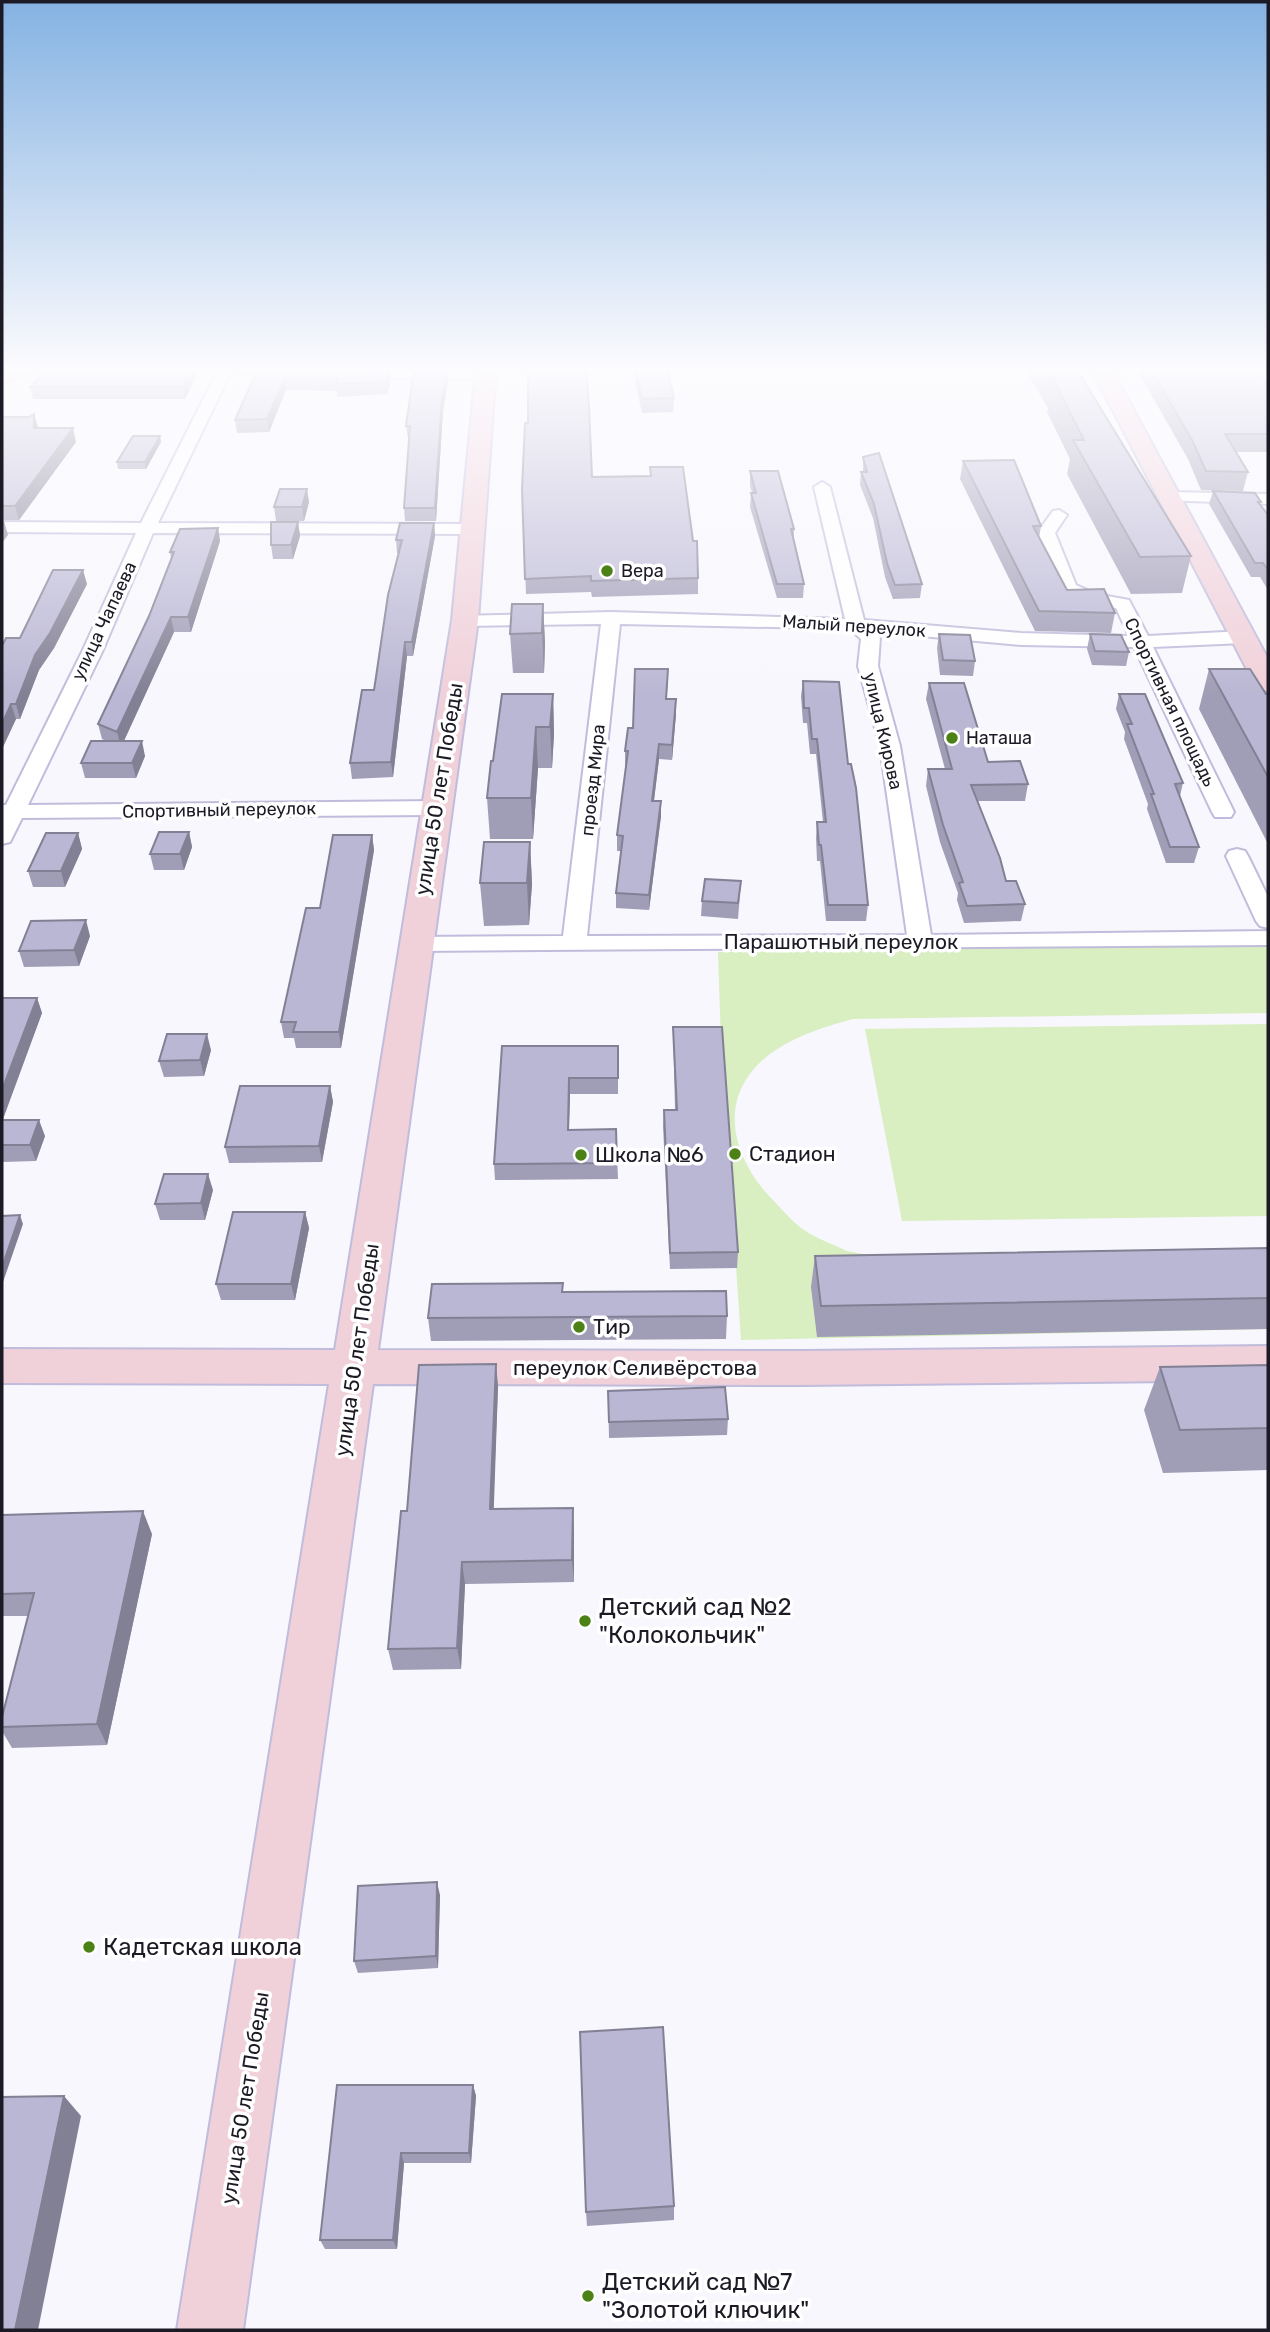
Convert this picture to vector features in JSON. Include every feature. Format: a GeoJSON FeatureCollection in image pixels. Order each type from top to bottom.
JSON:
{"type":"FeatureCollection","features":[{"type":"Feature","properties":{"kind":"street","name":"улица Чапаева"},"geometry":{"type":"LineString","coordinates":[[2,837],[7,812],[92,652],[172,477]]}},
{"type":"Feature","properties":{"kind":"street","name":"улица 50 лет Победы"},"geometry":{"type":"LineString","coordinates":[[210,2330],[465,620],[477,477]]}},
{"type":"Feature","properties":{"kind":"street"},"geometry":{"type":"LineString","coordinates":[[1158,477],[1266,676]]}},
{"type":"Feature","properties":{"kind":"street","name":"улица Кирова"},"geometry":{"type":"LineString","coordinates":[[822,487],[856,625],[871,637],[868,666],[890,746],[920,942]]}},
{"type":"Feature","properties":{"kind":"street"},"geometry":{"type":"LineString","coordinates":[[1169,497],[1268,499]]}},
{"type":"Feature","properties":{"kind":"street","name":"Спортивная площадь"},"geometry":{"type":"LineString","coordinates":[[1059,515],[1046,533],[1068,588],[1091,599],[1123,604],[1223,812]]}},
{"type":"Feature","properties":{"kind":"street"},"geometry":{"type":"LineString","coordinates":[[2,527],[473,529]]}},
{"type":"Feature","properties":{"kind":"street","name":"Малый переулок"},"geometry":{"type":"LineString","coordinates":[[465,620],[611,618],[856,625],[1021,639],[1143,642],[1244,637]]}},
{"type":"Feature","properties":{"kind":"street","name":"проезд Мира"},"geometry":{"type":"LineString","coordinates":[[575,943],[611,618]]}},
{"type":"Feature","properties":{"kind":"street","name":"Спортивный переулок"},"geometry":{"type":"LineString","coordinates":[[7,812],[436,808]]}},
{"type":"Feature","properties":{"kind":"street"},"geometry":{"type":"LineString","coordinates":[[1237,856],[1268,921]]}},
{"type":"Feature","properties":{"kind":"street","name":"Парашютный переулок"},"geometry":{"type":"LineString","coordinates":[[415,944],[1268,938]]}},
{"type":"Feature","properties":{"kind":"street","name":"переулок Селивёрстова"},"geometry":{"type":"LineString","coordinates":[[2,1366],[803,1368],[1268,1363]]}},
{"type":"Feature","properties":{"kind":"green space","name":"Стадион"},"geometry":{"type":"Polygon","coordinates":[[[1268,945],[1268,1013],[853,1019],[818,1030],[774,1051],[750,1074],[740,1091],[735,1109],[735,1127],[746,1163],[769,1196],[804,1230],[847,1251],[1268,1329],[741,1340],[721,1043],[718,952],[1268,945]]]}},
{"type":"Feature","properties":{"kind":"green space"},"geometry":{"type":"Polygon","coordinates":[[[1268,1024],[1268,1216],[902,1221],[865,1029],[1268,1024]]]}},
{"type":"Feature","properties":{"kind":"building"},"geometry":{"type":"Polygon","coordinates":[[[2,477],[37,477],[15,506],[2,506],[2,477]]]}},
{"type":"Feature","properties":{"kind":"building"},"geometry":{"type":"Polygon","coordinates":[[[406,477],[437,477],[435,508],[404,508],[406,477]]]}},
{"type":"Feature","properties":{"kind":"building"},"geometry":{"type":"Polygon","coordinates":[[[523,477],[684,477],[693,541],[697,541],[698,578],[591,581],[591,576],[525,579],[523,477]]]}},
{"type":"Feature","properties":{"kind":"building"},"geometry":{"type":"Polygon","coordinates":[[[752,477],[780,477],[794,529],[791,529],[804,584],[777,584],[751,493],[756,493],[752,477]]]}},
{"type":"Feature","properties":{"kind":"building"},"geometry":{"type":"Polygon","coordinates":[[[863,477],[887,477],[922,584],[895,585],[887,563],[874,504],[863,477]]]}},
{"type":"Feature","properties":{"kind":"building"},"geometry":{"type":"Polygon","coordinates":[[[971,477],[1021,477],[1041,526],[1033,526],[1067,590],[1104,589],[1115,613],[1039,611],[971,477]]]}},
{"type":"Feature","properties":{"kind":"building"},"geometry":{"type":"Polygon","coordinates":[[[1094,477],[1143,477],[1191,556],[1140,557],[1094,477]]]}},
{"type":"Feature","properties":{"kind":"building"},"geometry":{"type":"Polygon","coordinates":[[[280,489],[307,489],[302,507],[274,507],[280,489]]]}},
{"type":"Feature","properties":{"kind":"building"},"geometry":{"type":"Polygon","coordinates":[[[1213,491],[1255,493],[1268,515],[1268,570],[1263,563],[1255,563],[1213,491]]]}},
{"type":"Feature","properties":{"kind":"building"},"geometry":{"type":"Polygon","coordinates":[[[271,522],[298,522],[291,545],[271,545],[271,522]]]}},
{"type":"Feature","properties":{"kind":"building"},"geometry":{"type":"Polygon","coordinates":[[[400,523],[434,523],[412,642],[405,642],[391,762],[350,763],[362,690],[374,690],[388,595],[402,540],[396,540],[400,523]]]}},
{"type":"Feature","properties":{"kind":"building"},"geometry":{"type":"Polygon","coordinates":[[[218,528],[188,617],[171,617],[117,732],[98,724],[149,616],[180,529],[218,528]]]}},
{"type":"Feature","properties":{"kind":"building"},"geometry":{"type":"Polygon","coordinates":[[[53,570],[83,570],[50,633],[35,655],[16,704],[11,704],[2,724],[2,646],[6,638],[20,638],[53,570]]]}},
{"type":"Feature","properties":{"kind":"building"},"geometry":{"type":"Polygon","coordinates":[[[512,604],[543,604],[542,633],[510,634],[512,604]]]}},
{"type":"Feature","properties":{"kind":"building"},"geometry":{"type":"Polygon","coordinates":[[[939,634],[970,635],[975,661],[943,660],[939,634]]]}},
{"type":"Feature","properties":{"kind":"building"},"geometry":{"type":"Polygon","coordinates":[[[1090,634],[1121,635],[1129,652],[1095,651],[1090,634]]]}},
{"type":"Feature","properties":{"kind":"building"},"geometry":{"type":"Polygon","coordinates":[[[635,669],[668,669],[666,699],[676,699],[672,745],[659,744],[652,801],[661,801],[649,895],[616,893],[623,836],[617,835],[628,751],[625,751],[628,728],[633,728],[635,669]]]}},
{"type":"Feature","properties":{"kind":"building"},"geometry":{"type":"Polygon","coordinates":[[[1209,669],[1250,669],[1268,694],[1268,777],[1209,669]]]}},
{"type":"Feature","properties":{"kind":"building"},"geometry":{"type":"Polygon","coordinates":[[[803,681],[839,682],[848,764],[851,764],[856,788],[868,905],[828,905],[817,822],[826,822],[817,739],[812,739],[809,708],[804,708],[803,681]]]}},
{"type":"Feature","properties":{"kind":"building"},"geometry":{"type":"Polygon","coordinates":[[[929,683],[964,683],[988,762],[1020,761],[1028,784],[971,785],[1000,858],[1006,881],[1016,881],[1025,904],[967,906],[959,883],[963,882],[943,825],[928,769],[952,769],[929,683]]]}},
{"type":"Feature","properties":{"kind":"building"},"geometry":{"type":"Polygon","coordinates":[[[502,694],[553,694],[550,727],[536,727],[531,798],[487,798],[502,694]]]}},
{"type":"Feature","properties":{"kind":"building"},"geometry":{"type":"Polygon","coordinates":[[[1119,694],[1145,694],[1183,783],[1175,784],[1199,847],[1170,847],[1151,794],[1154,794],[1127,724],[1132,724],[1119,694]]]}},
{"type":"Feature","properties":{"kind":"building"},"geometry":{"type":"Polygon","coordinates":[[[91,741],[142,741],[132,763],[81,763],[91,741]]]}},
{"type":"Feature","properties":{"kind":"building"},"geometry":{"type":"Polygon","coordinates":[[[159,832],[189,832],[180,854],[150,854],[159,832]]]}},
{"type":"Feature","properties":{"kind":"building"},"geometry":{"type":"Polygon","coordinates":[[[46,833],[78,833],[61,871],[28,871],[46,833]]]}},
{"type":"Feature","properties":{"kind":"building"},"geometry":{"type":"Polygon","coordinates":[[[333,835],[372,835],[339,1032],[293,1032],[296,1022],[281,1022],[306,908],[320,908],[333,835]]]}},
{"type":"Feature","properties":{"kind":"building"},"geometry":{"type":"Polygon","coordinates":[[[484,842],[530,842],[527,883],[480,883],[484,842]]]}},
{"type":"Feature","properties":{"kind":"building"},"geometry":{"type":"Polygon","coordinates":[[[705,879],[741,881],[738,903],[702,901],[705,879]]]}},
{"type":"Feature","properties":{"kind":"building"},"geometry":{"type":"Polygon","coordinates":[[[86,920],[74,950],[19,951],[31,921],[86,920]]]}},
{"type":"Feature","properties":{"kind":"building"},"geometry":{"type":"Polygon","coordinates":[[[2,998],[37,998],[2,1090],[2,998]]]}},
{"type":"Feature","properties":{"kind":"building"},"geometry":{"type":"Polygon","coordinates":[[[673,1027],[722,1027],[738,1252],[670,1253],[664,1110],[677,1110],[673,1027]]]}},
{"type":"Feature","properties":{"kind":"building"},"geometry":{"type":"Polygon","coordinates":[[[167,1034],[207,1034],[200,1060],[159,1061],[167,1034]]]}},
{"type":"Feature","properties":{"kind":"building"},"geometry":{"type":"Polygon","coordinates":[[[502,1046],[618,1046],[618,1078],[569,1078],[568,1130],[616,1129],[617,1163],[494,1164],[502,1046]]]}},
{"type":"Feature","properties":{"kind":"building"},"geometry":{"type":"Polygon","coordinates":[[[240,1086],[330,1086],[319,1146],[225,1147],[240,1086]]]}},
{"type":"Feature","properties":{"kind":"building"},"geometry":{"type":"Polygon","coordinates":[[[2,1120],[39,1120],[30,1145],[2,1145],[2,1120]]]}},
{"type":"Feature","properties":{"kind":"building"},"geometry":{"type":"Polygon","coordinates":[[[164,1174],[208,1174],[201,1203],[155,1204],[164,1174]]]}},
{"type":"Feature","properties":{"kind":"building"},"geometry":{"type":"Polygon","coordinates":[[[233,1212],[305,1212],[291,1284],[216,1284],[233,1212]]]}},
{"type":"Feature","properties":{"kind":"building"},"geometry":{"type":"Polygon","coordinates":[[[20,1215],[2,1267],[2,1216],[20,1215]]]}},
{"type":"Feature","properties":{"kind":"building"},"geometry":{"type":"Polygon","coordinates":[[[1268,1248],[1268,1298],[821,1306],[815,1256],[1268,1248]]]}},
{"type":"Feature","properties":{"kind":"building"},"geometry":{"type":"Polygon","coordinates":[[[563,1283],[562,1292],[726,1291],[727,1316],[428,1318],[432,1284],[563,1283]]]}},
{"type":"Feature","properties":{"kind":"building"},"geometry":{"type":"Polygon","coordinates":[[[496,1364],[490,1509],[573,1508],[572,1560],[462,1562],[457,1648],[388,1649],[401,1511],[407,1511],[419,1365],[496,1364]]]}},
{"type":"Feature","properties":{"kind":"building"},"geometry":{"type":"Polygon","coordinates":[[[1268,1365],[1268,1428],[1180,1430],[1160,1367],[1268,1365]]]}},
{"type":"Feature","properties":{"kind":"building"},"geometry":{"type":"Polygon","coordinates":[[[725,1387],[728,1419],[609,1422],[608,1391],[725,1387]]]}},
{"type":"Feature","properties":{"kind":"building"},"geometry":{"type":"Polygon","coordinates":[[[143,1511],[97,1724],[2,1727],[2,1717],[34,1593],[2,1594],[2,1515],[143,1511]]]}},
{"type":"Feature","properties":{"kind":"building"},"geometry":{"type":"Polygon","coordinates":[[[437,1882],[436,1956],[354,1961],[358,1886],[437,1882]]]}},
{"type":"Feature","properties":{"kind":"building"},"geometry":{"type":"Polygon","coordinates":[[[663,2027],[674,2206],[586,2212],[580,2032],[663,2027]]]}},
{"type":"Feature","properties":{"kind":"building"},"geometry":{"type":"Polygon","coordinates":[[[337,2085],[473,2085],[469,2153],[401,2153],[393,2240],[320,2240],[337,2085]]]}},
{"type":"Feature","properties":{"kind":"building"},"geometry":{"type":"Polygon","coordinates":[[[64,2096],[15,2330],[2,2330],[2,2097],[64,2096]]]}},
{"type":"Feature","properties":{"kind":"place","name":"Вера"},"geometry":{"type":"Point","coordinates":[607,571]}},
{"type":"Feature","properties":{"kind":"place","name":"Наташа"},"geometry":{"type":"Point","coordinates":[952,738]}},
{"type":"Feature","properties":{"kind":"place","name":"Стадион"},"geometry":{"type":"Point","coordinates":[735,1154]}},
{"type":"Feature","properties":{"kind":"place","name":"Школа №6"},"geometry":{"type":"Point","coordinates":[581,1155]}},
{"type":"Feature","properties":{"kind":"place","name":"Тир"},"geometry":{"type":"Point","coordinates":[579,1327]}},
{"type":"Feature","properties":{"kind":"place","name":"Детский сад №2 \"Колокольчик\""},"geometry":{"type":"Point","coordinates":[585,1621]}},
{"type":"Feature","properties":{"kind":"place","name":"Кадетская школа"},"geometry":{"type":"Point","coordinates":[89,1947]}},
{"type":"Feature","properties":{"kind":"place","name":"Детский сад №7 \"Золотой ключик\""},"geometry":{"type":"Point","coordinates":[588,2296]}}]}
